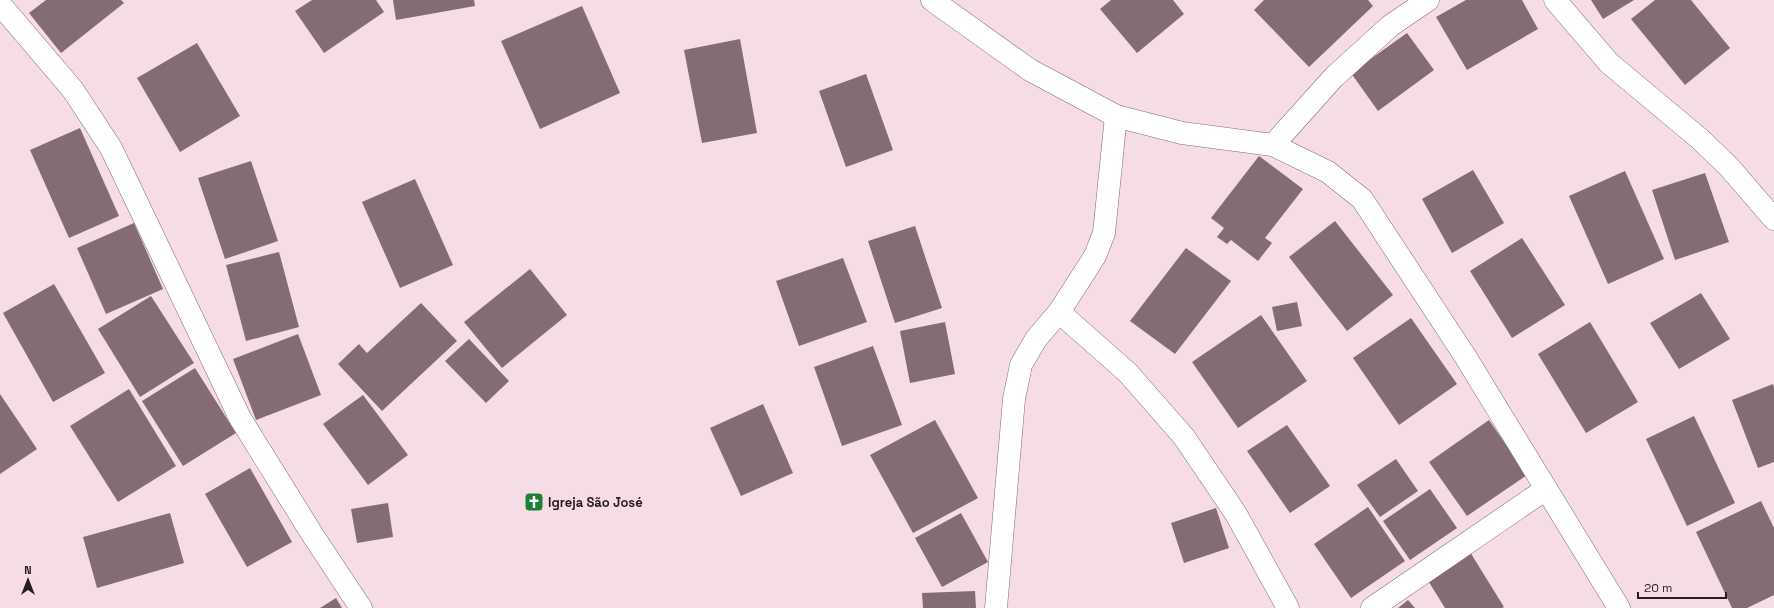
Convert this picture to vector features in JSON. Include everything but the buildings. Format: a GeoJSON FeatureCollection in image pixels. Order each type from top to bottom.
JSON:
{"type":"FeatureCollection","features":[{"type":"Feature","properties":{"kind":"street"},"geometry":{"type":"LineString","coordinates":[[932,0],[1030,70],[1116,116],[1182,132],[1273,145],[1328,172],[1362,199],[1461,349],[1619,608]]}},
{"type":"Feature","properties":{"kind":"street"},"geometry":{"type":"LineString","coordinates":[[1273,145],[1334,77],[1390,26],[1428,0]]}},
{"type":"Feature","properties":{"kind":"street"},"geometry":{"type":"LineString","coordinates":[[1555,0],[1609,63],[1700,139],[1729,167],[1774,218]]}},
{"type":"Feature","properties":{"kind":"street"},"geometry":{"type":"LineString","coordinates":[[6,8],[74,90],[111,148],[240,418],[312,534],[361,608]]}},
{"type":"Feature","properties":{"kind":"street"},"geometry":{"type":"LineString","coordinates":[[996,608],[1014,399],[1021,365],[1036,339],[1059,312],[1095,256],[1104,233],[1116,116]]}},
{"type":"Feature","properties":{"kind":"street"},"geometry":{"type":"LineString","coordinates":[[1059,312],[1128,373],[1184,437],[1236,514],[1288,608]]}},
{"type":"Feature","properties":{"kind":"street"},"geometry":{"type":"LineString","coordinates":[[1372,608],[1546,489]]}},
{"type":"Feature","properties":{"kind":"place","name":"Igreja São José"},"geometry":{"type":"Point","coordinates":[534,502]}}]}
